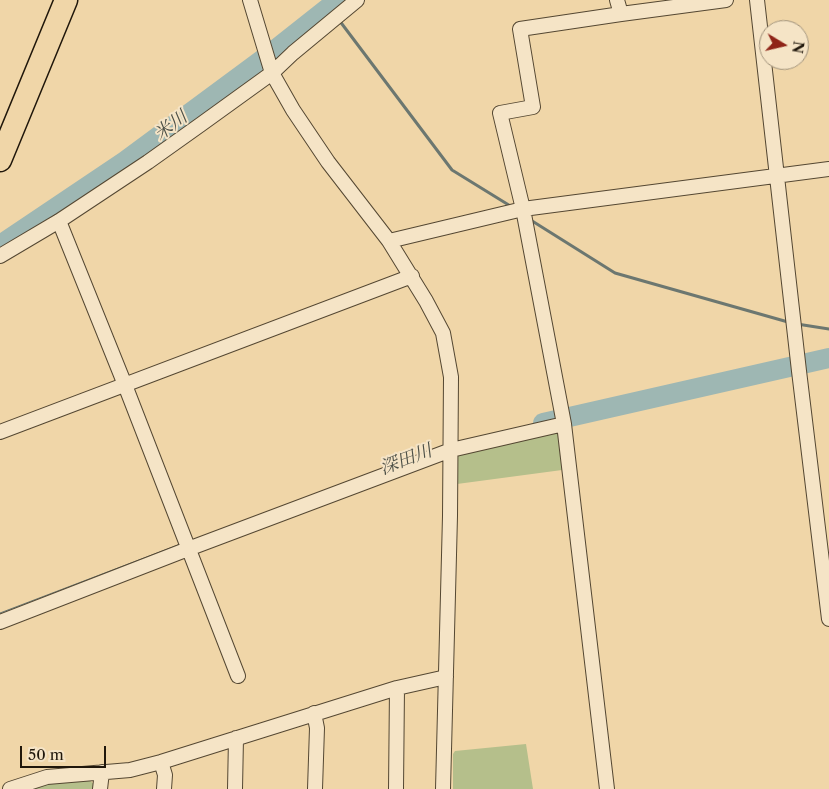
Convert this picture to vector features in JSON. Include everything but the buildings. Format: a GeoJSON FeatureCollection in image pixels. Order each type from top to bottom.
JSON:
{"type":"FeatureCollection","features":[{"type":"Feature","properties":{"kind":"main road"},"geometry":{"type":"LineString","coordinates":[[0,160],[66,0]]}},
{"type":"Feature","properties":{"kind":"street"},"geometry":{"type":"LineString","coordinates":[[250,0],[272,73],[293,110],[328,162],[389,241],[412,276],[443,333],[451,377],[443,789]]}},
{"type":"Feature","properties":{"kind":"street"},"geometry":{"type":"LineString","coordinates":[[0,256],[59,221],[148,162],[272,73],[357,0]]}},
{"type":"Feature","properties":{"kind":"street"},"geometry":{"type":"LineString","coordinates":[[617,0],[621,14]]}},
{"type":"Feature","properties":{"kind":"street"},"geometry":{"type":"LineString","coordinates":[[606,789],[564,424],[523,209],[500,113],[533,107],[520,29],[726,0]]}},
{"type":"Feature","properties":{"kind":"street"},"geometry":{"type":"LineString","coordinates":[[757,0],[829,619]]}},
{"type":"Feature","properties":{"kind":"street"},"geometry":{"type":"LineString","coordinates":[[389,241],[523,209],[829,169]]}},
{"type":"Feature","properties":{"kind":"street"},"geometry":{"type":"LineString","coordinates":[[59,221],[238,676]]}},
{"type":"Feature","properties":{"kind":"street"},"geometry":{"type":"LineString","coordinates":[[0,432],[412,276]]}},
{"type":"Feature","properties":{"kind":"street"},"geometry":{"type":"LineString","coordinates":[[0,622],[451,450],[564,424]]}},
{"type":"Feature","properties":{"kind":"street"},"geometry":{"type":"LineString","coordinates":[[10,789],[47,777],[130,770],[397,688],[446,677]]}},
{"type":"Feature","properties":{"kind":"street"},"geometry":{"type":"LineString","coordinates":[[396,789],[397,688]]}},
{"type":"Feature","properties":{"kind":"street"},"geometry":{"type":"LineString","coordinates":[[314,713],[317,728],[315,789]]}},
{"type":"Feature","properties":{"kind":"street"},"geometry":{"type":"LineString","coordinates":[[235,789],[236,738]]}},
{"type":"Feature","properties":{"kind":"street"},"geometry":{"type":"LineString","coordinates":[[161,762],[164,774],[164,789]]}},
{"type":"Feature","properties":{"kind":"street"},"geometry":{"type":"LineString","coordinates":[[100,789],[102,772]]}},
{"type":"Feature","properties":{"kind":"green space"},"geometry":{"type":"Polygon","coordinates":[[[559,431],[562,470],[457,484],[456,452],[559,431]]]}},
{"type":"Feature","properties":{"kind":"green space"},"geometry":{"type":"Polygon","coordinates":[[[526,744],[533,789],[453,789],[453,754],[455,751],[526,744]]]}},
{"type":"Feature","properties":{"kind":"green space"},"geometry":{"type":"Polygon","coordinates":[[[88,779],[95,785],[95,789],[26,789],[47,781],[88,779]]]}},
{"type":"Feature","properties":{"kind":"water"},"geometry":{"type":"Polygon","coordinates":[[[178,545],[179,547],[0,616],[0,613],[178,545]]]}},
{"type":"Feature","properties":{"kind":"waterway","name":"米川"},"geometry":{"type":"LineString","coordinates":[[0,245],[125,161],[267,56],[338,0]]}},
{"type":"Feature","properties":{"kind":"waterway"},"geometry":{"type":"LineString","coordinates":[[329,7],[335,15]]}},
{"type":"Feature","properties":{"kind":"waterway"},"geometry":{"type":"LineString","coordinates":[[339,20],[452,170],[512,207]]}},
{"type":"Feature","properties":{"kind":"waterway"},"geometry":{"type":"LineString","coordinates":[[529,219],[615,273],[788,322]]}},
{"type":"Feature","properties":{"kind":"waterway"},"geometry":{"type":"LineString","coordinates":[[797,324],[829,329]]}},
{"type":"Feature","properties":{"kind":"waterway","name":"深田川"},"geometry":{"type":"LineString","coordinates":[[543,423],[829,358]]}}]}
